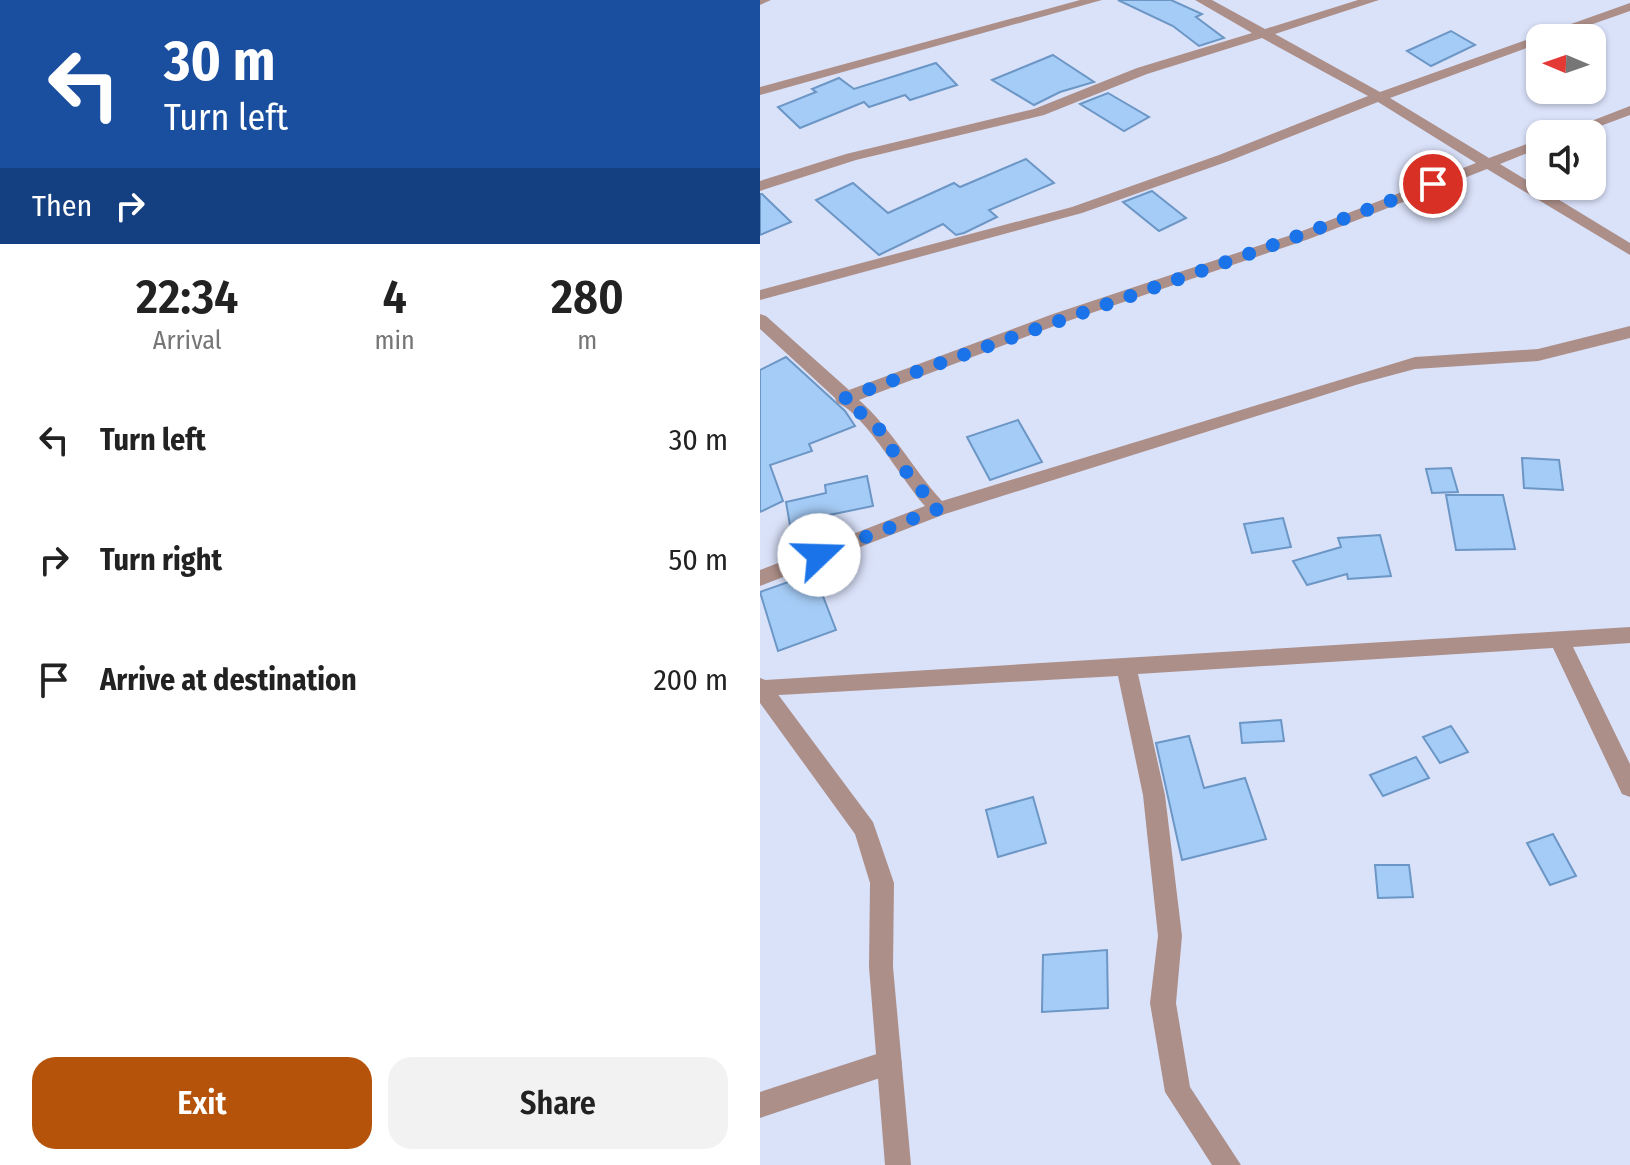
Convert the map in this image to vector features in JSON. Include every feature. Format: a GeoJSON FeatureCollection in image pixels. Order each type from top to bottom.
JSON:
{"type":"FeatureCollection","features":[{"type":"Feature","properties":{"kind":"street"},"geometry":{"type":"LineString","coordinates":[[760,91],[1095,0]]}},
{"type":"Feature","properties":{"kind":"street"},"geometry":{"type":"LineString","coordinates":[[1202,0],[1379,97],[1630,250]]}},
{"type":"Feature","properties":{"kind":"street"},"geometry":{"type":"LineString","coordinates":[[760,186],[851,157],[1039,112],[1142,71],[1372,0]]}},
{"type":"Feature","properties":{"kind":"street"},"geometry":{"type":"LineString","coordinates":[[1581,24],[1630,7]]}},
{"type":"Feature","properties":{"kind":"street"},"geometry":{"type":"LineString","coordinates":[[760,295],[1077,210],[1526,43]]}},
{"type":"Feature","properties":{"kind":"street"},"geometry":{"type":"LineString","coordinates":[[1603,120],[1630,110]]}},
{"type":"Feature","properties":{"kind":"street"},"geometry":{"type":"LineString","coordinates":[[843,399],[1059,318],[1303,236],[1526,148]]}},
{"type":"Feature","properties":{"kind":"street"},"geometry":{"type":"LineString","coordinates":[[760,320],[843,399],[877,426],[909,476],[938,509]]}},
{"type":"Feature","properties":{"kind":"street"},"geometry":{"type":"LineString","coordinates":[[760,578],[938,509],[1415,363],[1538,355],[1630,332]]}},
{"type":"Feature","properties":{"kind":"street"},"geometry":{"type":"LineString","coordinates":[[762,688],[1630,635]]}},
{"type":"Feature","properties":{"kind":"street"},"geometry":{"type":"LineString","coordinates":[[1558,638],[1630,787]]}},
{"type":"Feature","properties":{"kind":"street"},"geometry":{"type":"LineString","coordinates":[[1126,666],[1154,795],[1170,936],[1163,1003],[1178,1092],[1228,1165]]}},
{"type":"Feature","properties":{"kind":"street"},"geometry":{"type":"LineString","coordinates":[[762,688],[865,829],[882,883],[881,967],[898,1165]]}},
{"type":"Feature","properties":{"kind":"street"},"geometry":{"type":"LineString","coordinates":[[760,1105],[889,1063]]}},
{"type":"Feature","properties":{"kind":"building"},"geometry":{"type":"Polygon","coordinates":[[[1118,0],[1171,0],[1202,14],[1196,17],[1224,38],[1199,46],[1173,26],[1118,0]]]}},
{"type":"Feature","properties":{"kind":"building"},"geometry":{"type":"Polygon","coordinates":[[[1451,31],[1475,45],[1431,66],[1407,51],[1451,31]]]}},
{"type":"Feature","properties":{"kind":"building"},"geometry":{"type":"Polygon","coordinates":[[[1053,55],[1094,82],[1060,92],[1034,105],[992,80],[1053,55]]]}},
{"type":"Feature","properties":{"kind":"building"},"geometry":{"type":"Polygon","coordinates":[[[936,63],[957,85],[910,100],[905,95],[869,107],[864,102],[800,128],[778,107],[816,92],[812,89],[839,78],[854,89],[936,63]]]}},
{"type":"Feature","properties":{"kind":"building"},"geometry":{"type":"Polygon","coordinates":[[[1108,93],[1149,117],[1124,131],[1080,104],[1108,93]]]}},
{"type":"Feature","properties":{"kind":"building"},"geometry":{"type":"Polygon","coordinates":[[[1026,159],[1054,183],[989,210],[997,217],[964,233],[956,235],[943,224],[879,255],[816,200],[853,183],[888,213],[954,183],[960,187],[1026,159]]]}},
{"type":"Feature","properties":{"kind":"building"},"geometry":{"type":"Polygon","coordinates":[[[1152,191],[1186,218],[1159,231],[1123,202],[1152,191]]]}},
{"type":"Feature","properties":{"kind":"building"},"geometry":{"type":"Polygon","coordinates":[[[762,194],[791,222],[760,235],[762,194]]]}},
{"type":"Feature","properties":{"kind":"building"},"geometry":{"type":"Polygon","coordinates":[[[786,357],[845,411],[855,426],[809,444],[812,451],[770,465],[783,501],[760,512],[760,370],[786,357]]]}},
{"type":"Feature","properties":{"kind":"building"},"geometry":{"type":"Polygon","coordinates":[[[1018,420],[1042,462],[990,480],[967,437],[1018,420]]]}},
{"type":"Feature","properties":{"kind":"building"},"geometry":{"type":"Polygon","coordinates":[[[1522,458],[1559,460],[1563,490],[1524,488],[1522,458]]]}},
{"type":"Feature","properties":{"kind":"building"},"geometry":{"type":"Polygon","coordinates":[[[1451,468],[1458,492],[1432,493],[1426,469],[1451,468]]]}},
{"type":"Feature","properties":{"kind":"building"},"geometry":{"type":"Polygon","coordinates":[[[867,476],[873,506],[824,516],[826,523],[791,531],[786,502],[826,493],[825,485],[867,476]]]}},
{"type":"Feature","properties":{"kind":"building"},"geometry":{"type":"Polygon","coordinates":[[[1446,495],[1503,495],[1515,549],[1456,550],[1446,495]]]}},
{"type":"Feature","properties":{"kind":"building"},"geometry":{"type":"Polygon","coordinates":[[[1283,518],[1291,547],[1252,553],[1244,524],[1283,518]]]}},
{"type":"Feature","properties":{"kind":"building"},"geometry":{"type":"Polygon","coordinates":[[[1380,535],[1391,576],[1348,579],[1347,574],[1307,585],[1293,561],[1341,547],[1338,538],[1380,535]]]}},
{"type":"Feature","properties":{"kind":"building"},"geometry":{"type":"Polygon","coordinates":[[[814,573],[836,630],[778,651],[760,592],[814,573]]]}},
{"type":"Feature","properties":{"kind":"building"},"geometry":{"type":"Polygon","coordinates":[[[1281,720],[1284,741],[1242,743],[1240,723],[1281,720]]]}},
{"type":"Feature","properties":{"kind":"building"},"geometry":{"type":"Polygon","coordinates":[[[1451,726],[1468,752],[1440,763],[1423,737],[1451,726]]]}},
{"type":"Feature","properties":{"kind":"building"},"geometry":{"type":"Polygon","coordinates":[[[1189,736],[1204,788],[1245,778],[1266,839],[1182,860],[1156,743],[1189,736]]]}},
{"type":"Feature","properties":{"kind":"building"},"geometry":{"type":"Polygon","coordinates":[[[1416,757],[1429,778],[1383,796],[1370,775],[1416,757]]]}},
{"type":"Feature","properties":{"kind":"building"},"geometry":{"type":"Polygon","coordinates":[[[1033,797],[1046,843],[998,857],[986,810],[1033,797]]]}},
{"type":"Feature","properties":{"kind":"building"},"geometry":{"type":"Polygon","coordinates":[[[1553,834],[1576,876],[1550,885],[1527,843],[1553,834]]]}},
{"type":"Feature","properties":{"kind":"building"},"geometry":{"type":"Polygon","coordinates":[[[1375,865],[1409,865],[1413,897],[1378,898],[1375,865]]]}},
{"type":"Feature","properties":{"kind":"building"},"geometry":{"type":"Polygon","coordinates":[[[1107,950],[1108,1008],[1042,1012],[1043,955],[1107,950]]]}},
{"type":"Feature","properties":{"kind":"route"},"geometry":{"type":"LineString","coordinates":[[819,555],[938,509],[909,476],[877,426],[843,399],[1059,318],[1303,236],[1433,184]]}}]}
